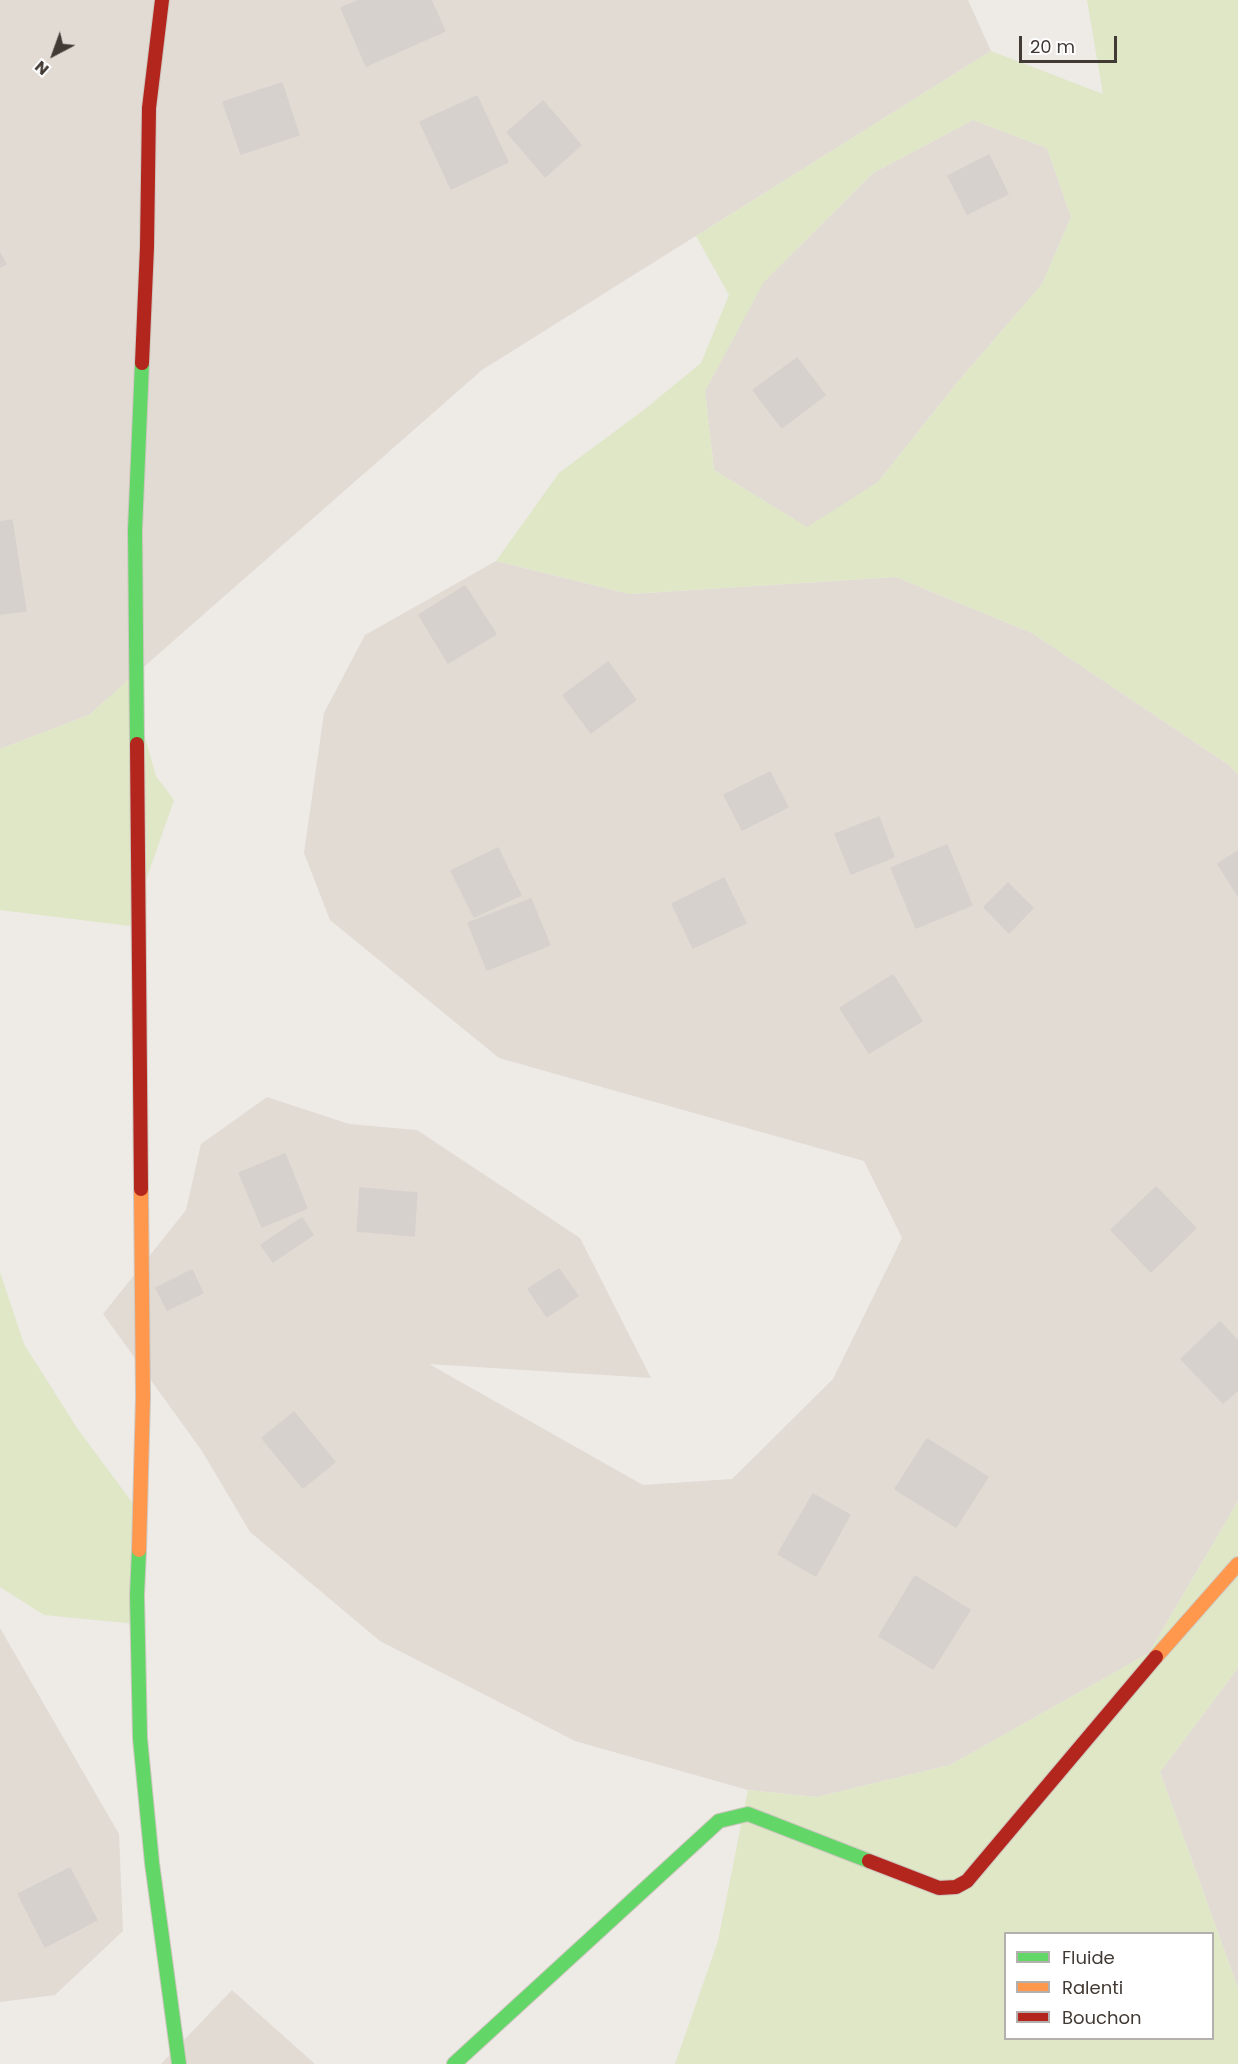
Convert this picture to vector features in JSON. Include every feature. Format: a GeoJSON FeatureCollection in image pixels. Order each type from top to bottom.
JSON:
{"type":"FeatureCollection","features":[{"type":"Feature","properties":{"kind":"street"},"geometry":{"type":"LineString","coordinates":[[162,0],[149,108],[147,247],[135,530],[143,1397],[137,1595],[140,1738],[152,1863],[179,2064]]}},
{"type":"Feature","properties":{"kind":"street"},"geometry":{"type":"LineString","coordinates":[[454,2064],[719,1821],[748,1814],[939,1888],[956,1887],[967,1881],[1138,1678],[1238,1564]]}},
{"type":"Feature","properties":{"kind":"shaded area"},"geometry":{"type":"Polygon","coordinates":[[[0,0],[968,0],[991,51],[482,370],[89,715],[0,749],[0,0]]]}},
{"type":"Feature","properties":{"kind":"shaded area"},"geometry":{"type":"Polygon","coordinates":[[[973,120],[1047,148],[1071,217],[1042,284],[956,384],[878,482],[808,528],[714,470],[705,391],[763,282],[873,173],[973,120]]]}},
{"type":"Feature","properties":{"kind":"shaded area"},"geometry":{"type":"Polygon","coordinates":[[[496,561],[630,594],[896,577],[1032,633],[1229,765],[1238,774],[1238,1501],[1149,1653],[950,1765],[817,1797],[748,1790],[575,1741],[380,1641],[250,1532],[202,1451],[103,1314],[186,1210],[201,1144],[267,1097],[349,1124],[417,1130],[580,1238],[651,1378],[429,1364],[643,1485],[732,1479],[833,1379],[902,1238],[864,1161],[499,1058],[330,920],[304,853],[324,713],[365,635],[496,561]]]}},
{"type":"Feature","properties":{"kind":"shaded area"},"geometry":{"type":"Polygon","coordinates":[[[0,1628],[119,1834],[123,1931],[55,1995],[0,2002],[0,1628]]]}},
{"type":"Feature","properties":{"kind":"shaded area"},"geometry":{"type":"Polygon","coordinates":[[[1238,1668],[1238,1988],[1160,1772],[1238,1668]]]}},
{"type":"Feature","properties":{"kind":"shaded area"},"geometry":{"type":"Polygon","coordinates":[[[232,1990],[315,2064],[161,2064],[232,1990]]]}},
{"type":"Feature","properties":{"kind":"green space"},"geometry":{"type":"Polygon","coordinates":[[[1087,0],[1238,0],[1238,774],[1229,765],[1032,633],[896,577],[630,594],[496,561],[559,473],[645,409],[701,363],[729,295],[696,236],[991,51],[1103,94],[1087,0]],[[973,120],[873,173],[764,282],[705,391],[714,470],[807,527],[878,482],[956,384],[1042,284],[1071,217],[1047,148],[973,120]]]}},
{"type":"Feature","properties":{"kind":"green space"},"geometry":{"type":"Polygon","coordinates":[[[129,679],[156,776],[174,800],[130,926],[0,910],[0,749],[89,715],[129,679]]]}},
{"type":"Feature","properties":{"kind":"green space"},"geometry":{"type":"Polygon","coordinates":[[[0,1272],[24,1344],[77,1428],[146,1521],[137,1624],[44,1615],[0,1587],[0,1272]]]}},
{"type":"Feature","properties":{"kind":"green space"},"geometry":{"type":"Polygon","coordinates":[[[1238,1501],[1238,1668],[1160,1772],[1238,1988],[1238,2064],[675,2064],[718,1941],[748,1790],[817,1797],[950,1765],[1149,1653],[1238,1501]]]}},
{"type":"Feature","properties":{"kind":"building"},"geometry":{"type":"Polygon","coordinates":[[[360,0],[431,0],[445,31],[366,66],[341,8],[360,0]]]}},
{"type":"Feature","properties":{"kind":"building"},"geometry":{"type":"Polygon","coordinates":[[[282,83],[299,135],[241,154],[223,102],[282,83]]]}},
{"type":"Feature","properties":{"kind":"building"},"geometry":{"type":"Polygon","coordinates":[[[477,96],[508,162],[451,189],[420,122],[477,96]]]}},
{"type":"Feature","properties":{"kind":"building"},"geometry":{"type":"Polygon","coordinates":[[[543,101],[581,145],[545,177],[507,132],[543,101]]]}},
{"type":"Feature","properties":{"kind":"building"},"geometry":{"type":"Polygon","coordinates":[[[989,155],[1008,194],[967,214],[948,176],[989,155]]]}},
{"type":"Feature","properties":{"kind":"building"},"geometry":{"type":"Polygon","coordinates":[[[0,253],[6,264],[0,267],[0,253]]]}},
{"type":"Feature","properties":{"kind":"building"},"geometry":{"type":"Polygon","coordinates":[[[797,358],[825,395],[782,428],[753,390],[797,358]]]}},
{"type":"Feature","properties":{"kind":"building"},"geometry":{"type":"Polygon","coordinates":[[[12,520],[26,611],[0,614],[0,522],[12,520]]]}},
{"type":"Feature","properties":{"kind":"building"},"geometry":{"type":"Polygon","coordinates":[[[465,586],[496,634],[448,663],[419,615],[465,586]]]}},
{"type":"Feature","properties":{"kind":"building"},"geometry":{"type":"Polygon","coordinates":[[[608,662],[636,700],[591,733],[563,695],[608,662]]]}},
{"type":"Feature","properties":{"kind":"building"},"geometry":{"type":"Polygon","coordinates":[[[770,772],[788,807],[742,830],[724,795],[770,772]]]}},
{"type":"Feature","properties":{"kind":"building"},"geometry":{"type":"Polygon","coordinates":[[[879,817],[894,857],[851,874],[835,834],[879,817]]]}},
{"type":"Feature","properties":{"kind":"building"},"geometry":{"type":"Polygon","coordinates":[[[947,845],[972,905],[916,928],[891,868],[947,845]]]}},
{"type":"Feature","properties":{"kind":"building"},"geometry":{"type":"Polygon","coordinates":[[[498,848],[521,895],[474,917],[451,871],[498,848]]]}},
{"type":"Feature","properties":{"kind":"building"},"geometry":{"type":"Polygon","coordinates":[[[1238,851],[1238,896],[1218,864],[1238,851]]]}},
{"type":"Feature","properties":{"kind":"building"},"geometry":{"type":"Polygon","coordinates":[[[724,878],[746,923],[693,948],[672,904],[724,878]]]}},
{"type":"Feature","properties":{"kind":"building"},"geometry":{"type":"Polygon","coordinates":[[[1008,883],[1033,908],[1009,933],[984,907],[1008,883]]]}},
{"type":"Feature","properties":{"kind":"building"},"geometry":{"type":"Polygon","coordinates":[[[531,899],[550,945],[487,970],[468,923],[531,899]]]}},
{"type":"Feature","properties":{"kind":"building"},"geometry":{"type":"Polygon","coordinates":[[[893,975],[922,1021],[869,1053],[840,1008],[893,975]]]}},
{"type":"Feature","properties":{"kind":"building"},"geometry":{"type":"Polygon","coordinates":[[[285,1154],[307,1208],[262,1227],[239,1173],[285,1154]]]}},
{"type":"Feature","properties":{"kind":"building"},"geometry":{"type":"Polygon","coordinates":[[[1156,1187],[1196,1228],[1151,1272],[1111,1230],[1156,1187]]]}},
{"type":"Feature","properties":{"kind":"building"},"geometry":{"type":"Polygon","coordinates":[[[360,1188],[417,1193],[414,1236],[357,1231],[360,1188]]]}},
{"type":"Feature","properties":{"kind":"building"},"geometry":{"type":"Polygon","coordinates":[[[302,1218],[313,1235],[273,1262],[261,1245],[302,1218]]]}},
{"type":"Feature","properties":{"kind":"building"},"geometry":{"type":"Polygon","coordinates":[[[559,1269],[578,1296],[547,1317],[528,1289],[559,1269]]]}},
{"type":"Feature","properties":{"kind":"building"},"geometry":{"type":"Polygon","coordinates":[[[192,1270],[203,1293],[167,1310],[156,1288],[192,1270]]]}},
{"type":"Feature","properties":{"kind":"building"},"geometry":{"type":"Polygon","coordinates":[[[1220,1322],[1238,1341],[1238,1390],[1223,1403],[1181,1359],[1220,1322]]]}},
{"type":"Feature","properties":{"kind":"building"},"geometry":{"type":"Polygon","coordinates":[[[294,1412],[335,1462],[303,1488],[262,1438],[294,1412]]]}},
{"type":"Feature","properties":{"kind":"building"},"geometry":{"type":"Polygon","coordinates":[[[927,1439],[988,1477],[956,1527],[895,1489],[927,1439]]]}},
{"type":"Feature","properties":{"kind":"building"},"geometry":{"type":"Polygon","coordinates":[[[813,1494],[850,1515],[816,1576],[778,1554],[813,1494]]]}},
{"type":"Feature","properties":{"kind":"building"},"geometry":{"type":"Polygon","coordinates":[[[915,1576],[970,1610],[933,1669],[879,1636],[915,1576]]]}},
{"type":"Feature","properties":{"kind":"building"},"geometry":{"type":"Polygon","coordinates":[[[70,1868],[97,1920],[45,1947],[18,1894],[70,1868]]]}},
{"type":"Feature","properties":{"kind":"traffic: fast"},"geometry":{"type":"LineString","coordinates":[[137,744],[135,530],[142,363]]}},
{"type":"Feature","properties":{"kind":"traffic: fast"},"geometry":{"type":"LineString","coordinates":[[139,1550],[137,1595],[140,1738],[152,1863],[179,2064]]}},
{"type":"Feature","properties":{"kind":"traffic: fast"},"geometry":{"type":"LineString","coordinates":[[454,2064],[719,1821],[748,1814],[869,1861]]}},
{"type":"Feature","properties":{"kind":"traffic: slow"},"geometry":{"type":"LineString","coordinates":[[139,1550],[143,1397],[141,1189]]}},
{"type":"Feature","properties":{"kind":"traffic: slow"},"geometry":{"type":"LineString","coordinates":[[1156,1657],[1238,1564]]}},
{"type":"Feature","properties":{"kind":"traffic: jam"},"geometry":{"type":"LineString","coordinates":[[142,363],[147,247],[149,108],[162,0]]}},
{"type":"Feature","properties":{"kind":"traffic: jam"},"geometry":{"type":"LineString","coordinates":[[137,744],[141,1189]]}},
{"type":"Feature","properties":{"kind":"traffic: jam"},"geometry":{"type":"LineString","coordinates":[[869,1861],[939,1888],[956,1887],[967,1881],[1156,1657]]}}]}
